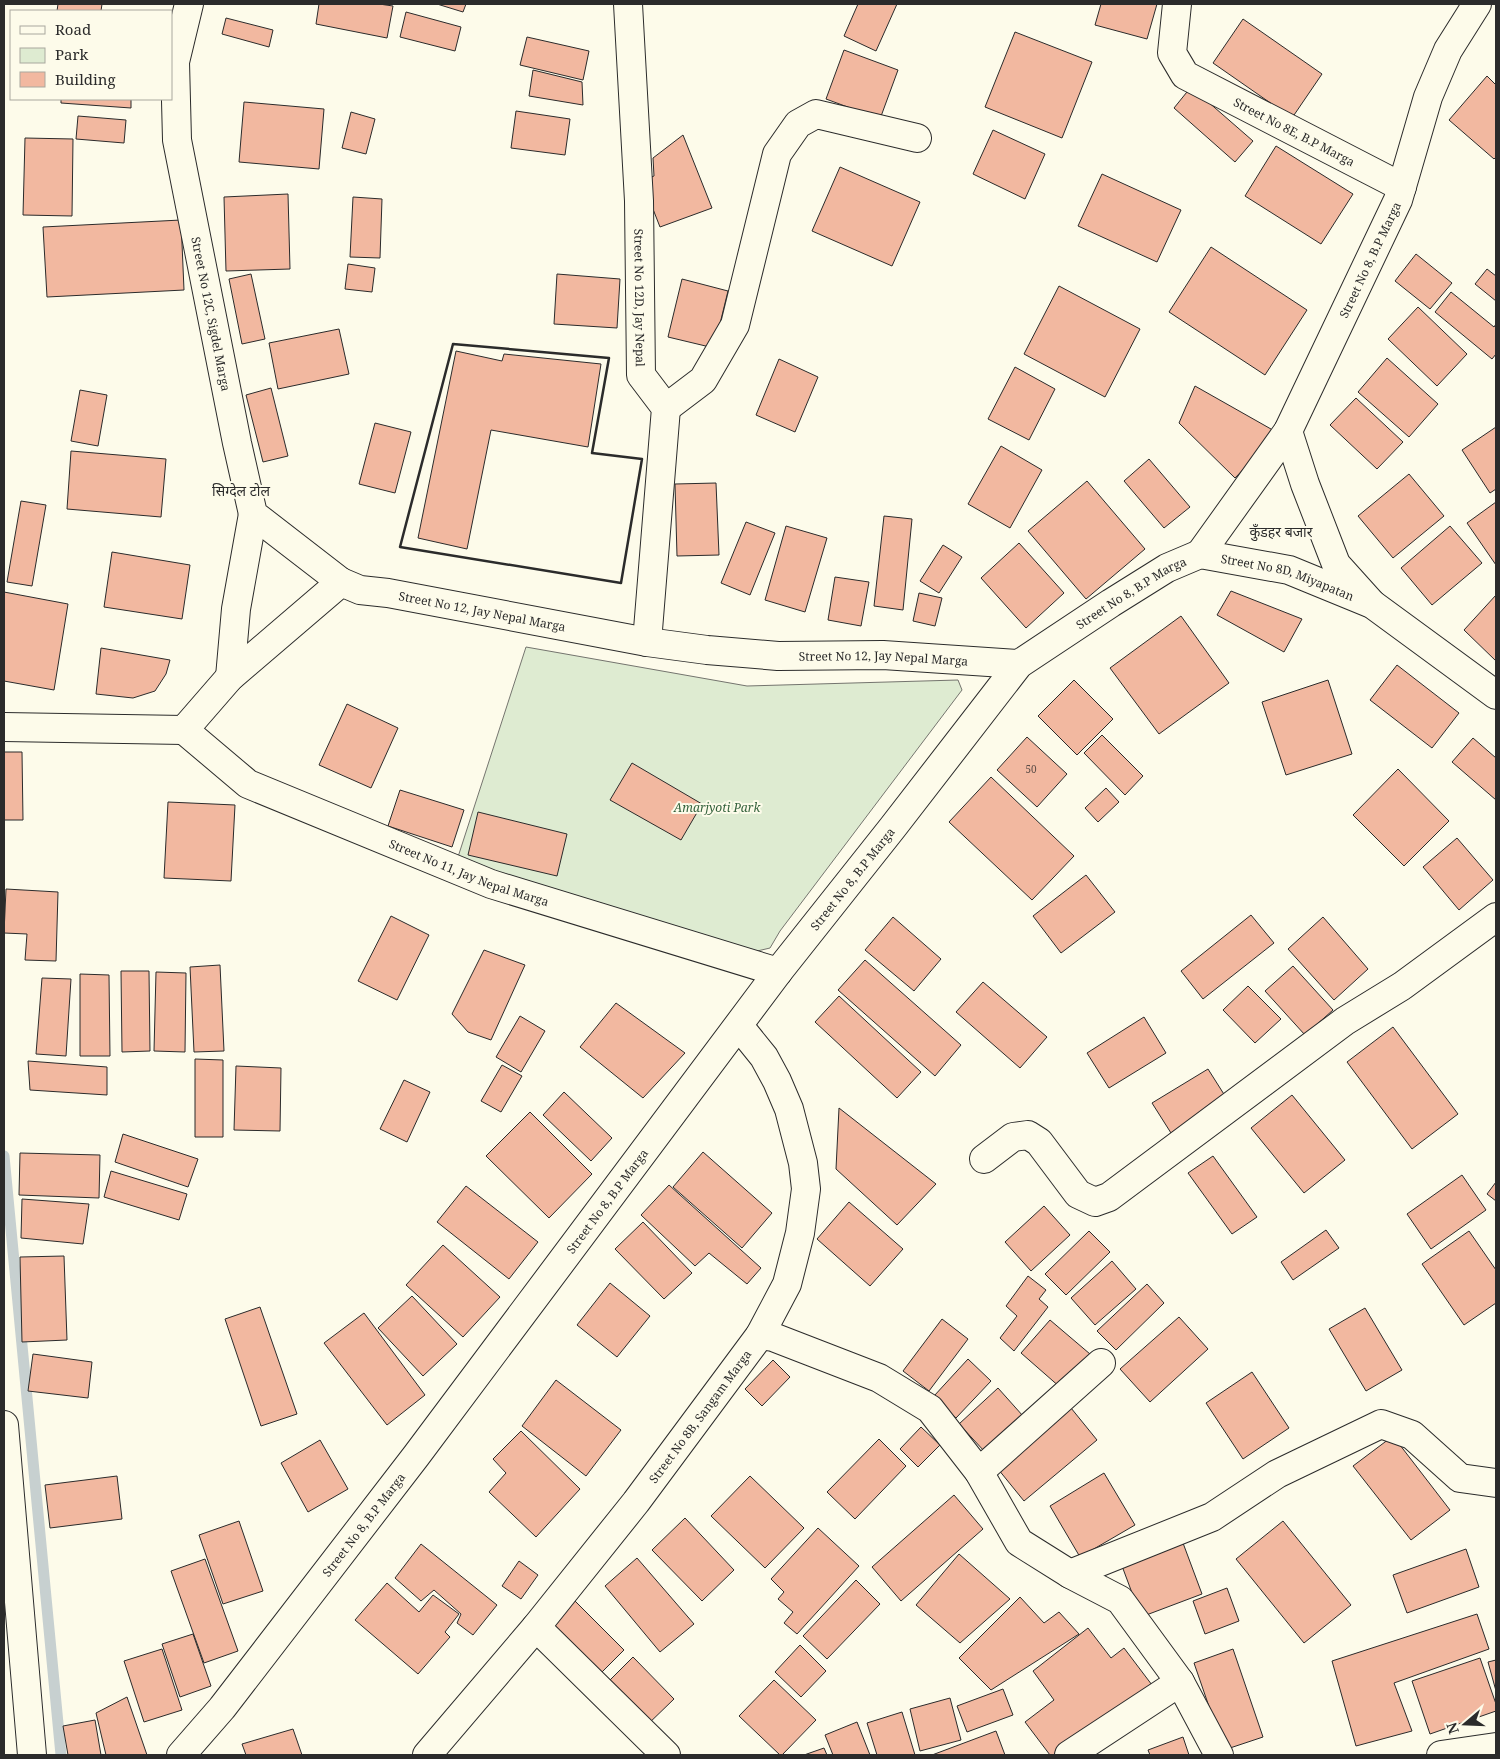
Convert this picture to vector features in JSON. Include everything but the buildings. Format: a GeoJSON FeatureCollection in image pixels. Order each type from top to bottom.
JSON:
{"type":"FeatureCollection","features":[{"type":"Feature","properties":{"kind":"street","name":"Street No 12C, Sigdel Marga"},"geometry":{"type":"LineString","coordinates":[[189,4],[176,62],[177,140],[235,433],[253,514]]}},
{"type":"Feature","properties":{"kind":"street","name":"Street No 12D, Jay Nepal"},"geometry":{"type":"LineString","coordinates":[[628,4],[639,201],[641,375],[666,408]]}},
{"type":"Feature","properties":{"kind":"street","name":"Street No 8E, B.P Marga"},"geometry":{"type":"LineString","coordinates":[[1178,4],[1172,53],[1185,76],[1402,187]]}},
{"type":"Feature","properties":{"kind":"street","name":"Street No 8, B.P Marga"},"geometry":{"type":"LineString","coordinates":[[181,1755],[222,1708],[410,1464],[778,972],[1019,664],[1111,602],[1167,568],[1200,554],[1288,431],[1398,200],[1428,97],[1448,50],[1477,4]]}},
{"type":"Feature","properties":{"kind":"street"},"geometry":{"type":"LineString","coordinates":[[647,642],[666,408],[703,380],[735,325],[777,154],[798,124],[816,114],[917,138]]}},
{"type":"Feature","properties":{"kind":"street","name":"Street No 8D, Miyapatan"},"geometry":{"type":"LineString","coordinates":[[1288,431],[1305,484],[1336,564],[1372,604],[1496,694]]}},
{"type":"Feature","properties":{"kind":"street"},"geometry":{"type":"LineString","coordinates":[[4,727],[184,730],[230,677],[341,582],[253,514],[236,609],[230,677]]}},
{"type":"Feature","properties":{"kind":"street","name":"Street No 8D, Miyapatan"},"geometry":{"type":"LineString","coordinates":[[1200,554],[1289,570],[1372,604]]}},
{"type":"Feature","properties":{"kind":"street","name":"Street No 12, Jay Nepal Marga"},"geometry":{"type":"LineString","coordinates":[[341,582],[360,590],[388,593],[647,642],[707,650],[778,656],[883,655],[1019,664]]}},
{"type":"Feature","properties":{"kind":"street","name":"Street No 11, Jay Nepal Marga"},"geometry":{"type":"LineString","coordinates":[[184,730],[248,784],[482,880],[778,972]]}},
{"type":"Feature","properties":{"kind":"street"},"geometry":{"type":"LineString","coordinates":[[984,1159],[1012,1137],[1028,1135],[1039,1142],[1078,1194],[1095,1202],[1109,1197],[1345,1021],[1402,986],[1496,917]]}},
{"type":"Feature","properties":{"kind":"street","name":"Street No 8B, Sangam Marga"},"geometry":{"type":"LineString","coordinates":[[427,1755],[536,1627],[636,1502],[760,1335],[787,1284],[800,1233],[806,1189],[803,1163],[789,1109],[764,1057],[739,1026]]}},
{"type":"Feature","properties":{"kind":"street"},"geometry":{"type":"LineString","coordinates":[[760,1335],[773,1337],[879,1378],[930,1409],[979,1472],[1019,1542],[1070,1574],[1120,1600],[1180,1682],[1219,1755]]}},
{"type":"Feature","properties":{"kind":"street"},"geometry":{"type":"LineString","coordinates":[[979,1472],[1101,1363]]}},
{"type":"Feature","properties":{"kind":"street"},"geometry":{"type":"LineString","coordinates":[[1070,1574],[1212,1517],[1276,1474],[1381,1424],[1412,1435],[1460,1478],[1496,1483]]}},
{"type":"Feature","properties":{"kind":"street"},"geometry":{"type":"LineString","coordinates":[[4,1426],[32,1755]]}},
{"type":"Feature","properties":{"kind":"street"},"geometry":{"type":"LineString","coordinates":[[536,1627],[666,1755]]}},
{"type":"Feature","properties":{"kind":"street"},"geometry":{"type":"LineString","coordinates":[[1069,1755],[1180,1682]]}},
{"type":"Feature","properties":{"kind":"street"},"geometry":{"type":"LineString","coordinates":[[1441,1755],[1496,1748]]}},
{"type":"Feature","properties":{"kind":"green space","name":"Amarjyoti Park"},"geometry":{"type":"Polygon","coordinates":[[[526,647],[747,686],[958,680],[962,690],[780,931],[770,948],[753,952],[457,860],[526,647]]]}},
{"type":"Feature","properties":{"kind":"waterway"},"geometry":{"type":"LineString","coordinates":[[4,1156],[61,1755]]}},
{"type":"Feature","properties":{"kind":"wall"},"geometry":{"type":"LineString","coordinates":[[453,344],[609,358],[592,453],[642,459],[621,583],[400,547],[453,344]]}},
{"type":"Feature","properties":{"kind":"district","name":"सिग्देल टोल"},"geometry":{"type":"Point","coordinates":[241,490]}},
{"type":"Feature","properties":{"kind":"district","name":"कुँडहर बजार"},"geometry":{"type":"Point","coordinates":[1281,531]}}]}
